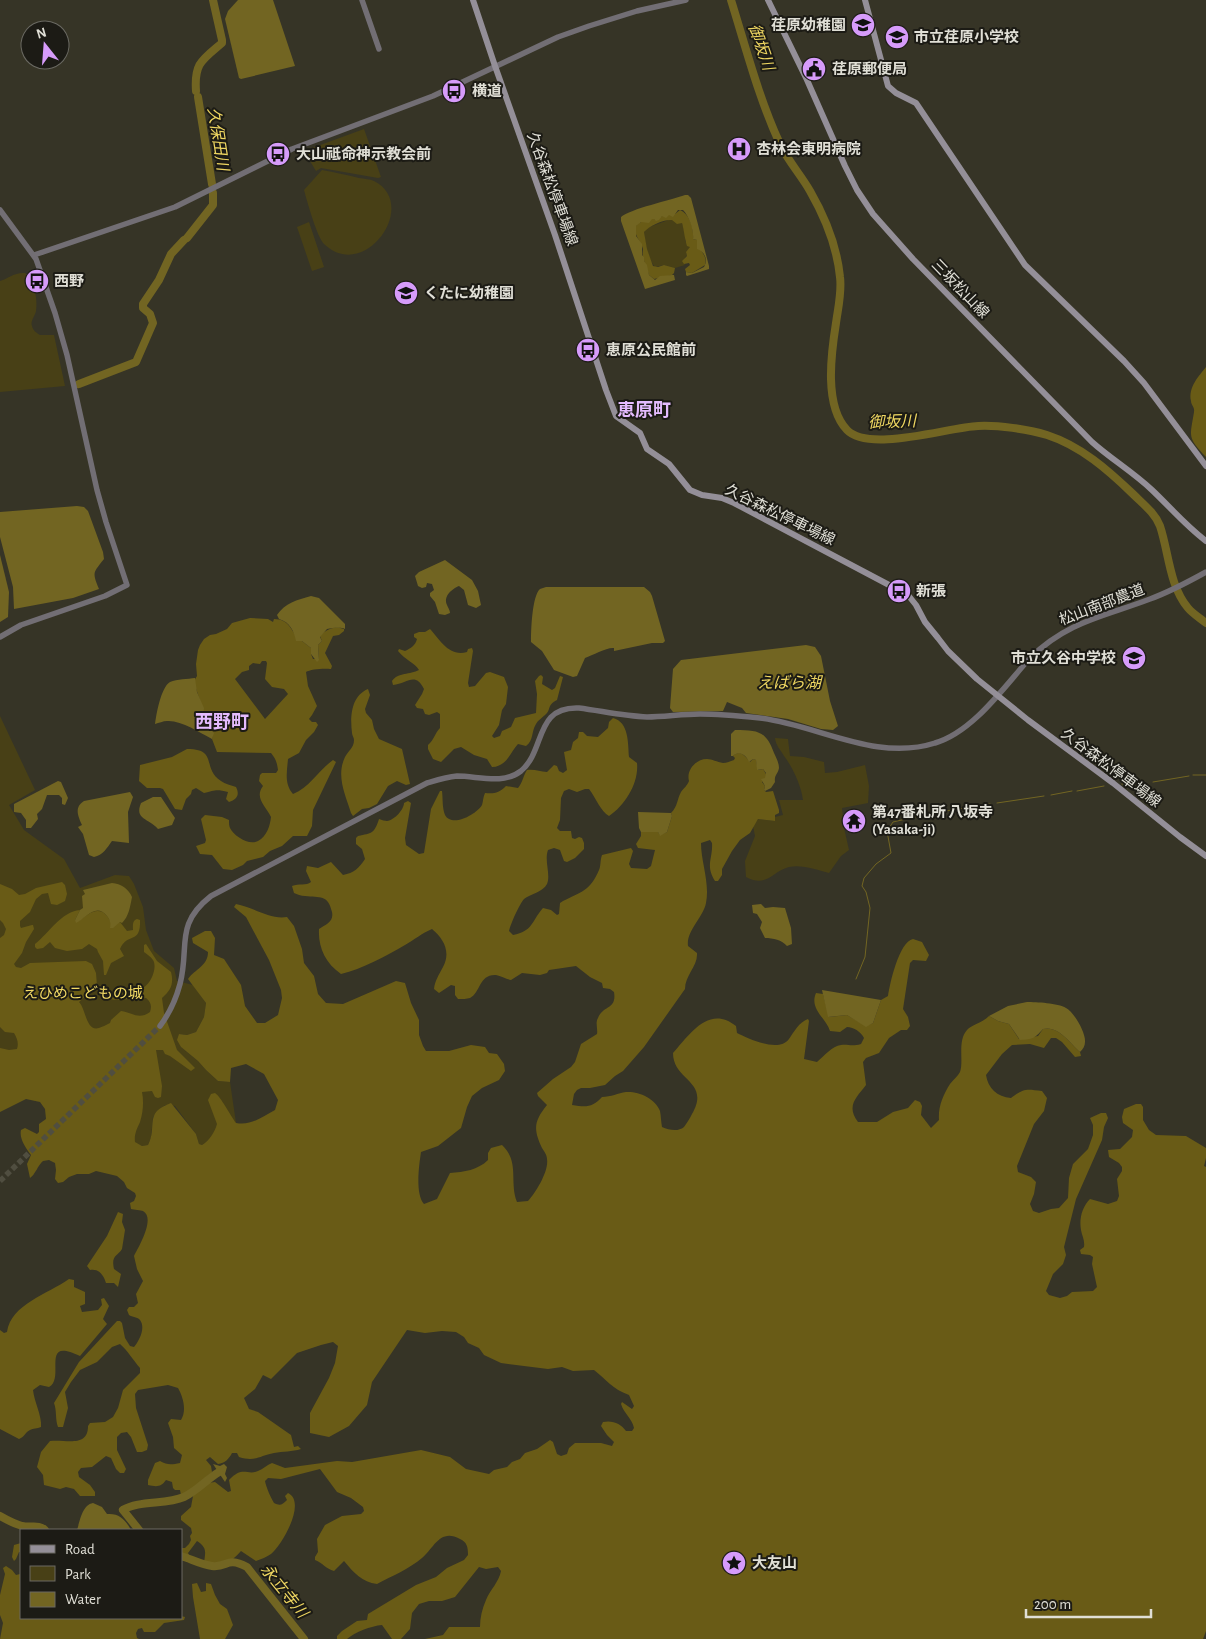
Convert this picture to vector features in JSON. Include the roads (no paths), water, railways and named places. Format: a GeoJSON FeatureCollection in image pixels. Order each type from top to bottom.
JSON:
{"type":"FeatureCollection","features":[{"type":"Feature","properties":{"kind":"main road","name":"久谷森松停車場線"},"geometry":{"type":"LineString","coordinates":[[473,0],[556,235],[616,416],[640,433],[647,449],[668,464],[693,492],[722,498],[734,503],[908,595],[925,622],[948,651],[977,679],[1206,856]]}},
{"type":"Feature","properties":{"kind":"main road","name":"三坂松山線"},"geometry":{"type":"LineString","coordinates":[[768,0],[807,80],[845,166],[857,190],[873,214],[913,259],[1092,442],[1106,455],[1139,478],[1192,530],[1206,541]]}},
{"type":"Feature","properties":{"kind":"main road"},"geometry":{"type":"LineString","coordinates":[[865,0],[888,86],[896,93],[916,103],[1025,265],[1124,361],[1144,383],[1206,466]]}},
{"type":"Feature","properties":{"kind":"street"},"geometry":{"type":"LineString","coordinates":[[362,0],[379,49]]}},
{"type":"Feature","properties":{"kind":"street"},"geometry":{"type":"LineString","coordinates":[[35,257],[175,207],[292,148],[433,96],[558,37],[638,11],[686,0]]}},
{"type":"Feature","properties":{"kind":"street"},"geometry":{"type":"LineString","coordinates":[[0,210],[35,257],[55,312],[68,355],[97,490],[127,585],[105,596],[21,625],[0,637]]}},
{"type":"Feature","properties":{"kind":"street","name":"松山南部農道"},"geometry":{"type":"LineString","coordinates":[[160,1026],[169,1013],[180,986],[188,923],[200,905],[211,896],[427,783],[448,777],[465,776],[499,779],[516,774],[525,767],[530,759],[545,724],[560,711],[573,708],[640,717],[701,714],[743,716],[783,722],[873,746],[909,748],[934,744],[945,739],[975,718],[1039,649],[1061,633],[1080,623],[1162,594],[1206,572]]}},
{"type":"Feature","properties":{"kind":"water"},"geometry":{"type":"Polygon","coordinates":[[[238,0],[273,0],[295,66],[239,78],[225,19],[228,11],[238,0]]]}},
{"type":"Feature","properties":{"kind":"water"},"geometry":{"type":"Polygon","coordinates":[[[685,195],[691,198],[709,269],[686,275],[686,272],[692,273],[704,267],[706,258],[697,249],[697,240],[693,239],[692,227],[687,216],[683,210],[678,210],[673,217],[669,215],[666,218],[662,216],[659,220],[652,219],[649,223],[641,222],[636,226],[636,236],[642,244],[642,255],[649,275],[655,280],[660,276],[674,275],[675,280],[645,289],[621,217],[642,208],[685,195]]]}},
{"type":"Feature","properties":{"kind":"water"},"geometry":{"type":"Polygon","coordinates":[[[84,507],[88,511],[103,552],[104,559],[95,573],[99,589],[73,598],[14,609],[13,587],[0,537],[0,512],[84,507]]]}},
{"type":"Feature","properties":{"kind":"water"},"geometry":{"type":"Polygon","coordinates":[[[0,555],[9,592],[8,617],[0,622],[0,555]]]}},
{"type":"Feature","properties":{"kind":"water"},"geometry":{"type":"Polygon","coordinates":[[[445,560],[472,580],[478,591],[481,605],[476,608],[468,605],[464,590],[459,586],[451,591],[446,599],[450,613],[445,615],[439,614],[435,602],[430,596],[430,593],[434,590],[432,584],[427,583],[426,587],[422,588],[418,586],[415,576],[419,572],[445,560]]]}},
{"type":"Feature","properties":{"kind":"water"},"geometry":{"type":"Polygon","coordinates":[[[546,587],[644,587],[652,596],[665,641],[663,643],[652,643],[614,651],[614,648],[611,648],[600,652],[585,658],[577,676],[573,677],[554,670],[542,651],[531,642],[532,614],[535,599],[540,589],[546,587]]]}},
{"type":"Feature","properties":{"kind":"water"},"geometry":{"type":"Polygon","coordinates":[[[311,596],[319,598],[345,624],[345,629],[327,629],[320,637],[322,641],[318,645],[319,660],[317,662],[311,654],[311,648],[302,641],[296,641],[291,627],[279,619],[277,615],[288,605],[311,596]]]}},
{"type":"Feature","properties":{"kind":"water","name":"えばら湖"},"geometry":{"type":"Polygon","coordinates":[[[806,645],[815,647],[821,656],[830,701],[838,726],[833,730],[821,729],[788,719],[746,713],[742,708],[727,702],[723,711],[673,712],[670,708],[673,669],[681,660],[806,645]]]}},
{"type":"Feature","properties":{"kind":"water"},"geometry":{"type":"Polygon","coordinates":[[[195,678],[197,692],[204,708],[203,717],[214,733],[212,739],[178,722],[165,721],[155,724],[156,714],[167,685],[176,680],[195,678]]]}},
{"type":"Feature","properties":{"kind":"water"},"geometry":{"type":"Polygon","coordinates":[[[735,730],[755,731],[768,740],[779,768],[771,788],[764,790],[765,786],[761,779],[765,778],[766,773],[763,769],[757,770],[756,760],[753,759],[749,762],[740,753],[731,756],[731,734],[735,730]]]}},
{"type":"Feature","properties":{"kind":"water"},"geometry":{"type":"Polygon","coordinates":[[[58,781],[61,782],[68,798],[65,805],[62,804],[62,798],[59,795],[47,795],[42,809],[37,814],[38,819],[31,828],[26,828],[26,820],[21,813],[14,812],[14,804],[58,781]]]}},
{"type":"Feature","properties":{"kind":"water"},"geometry":{"type":"Polygon","coordinates":[[[130,792],[133,797],[128,812],[129,843],[112,841],[100,855],[94,857],[89,855],[83,834],[78,827],[82,825],[78,815],[79,806],[84,801],[130,792]]]}},
{"type":"Feature","properties":{"kind":"water"},"geometry":{"type":"Polygon","coordinates":[[[153,797],[161,797],[175,818],[172,825],[158,829],[141,816],[139,809],[141,803],[153,797]]]}},
{"type":"Feature","properties":{"kind":"water"},"geometry":{"type":"Polygon","coordinates":[[[638,812],[671,813],[672,816],[667,832],[660,836],[658,832],[641,832],[638,812]]]}},
{"type":"Feature","properties":{"kind":"water"},"geometry":{"type":"Polygon","coordinates":[[[112,883],[124,887],[132,897],[128,914],[122,923],[120,922],[113,928],[110,928],[108,917],[99,910],[91,912],[76,923],[75,920],[83,908],[82,896],[85,894],[83,890],[112,883]]]}},
{"type":"Feature","properties":{"kind":"water"},"geometry":{"type":"Polygon","coordinates":[[[761,904],[765,908],[785,908],[791,928],[792,944],[787,946],[783,942],[765,938],[760,928],[762,922],[757,914],[753,913],[752,905],[761,904]]]}},
{"type":"Feature","properties":{"kind":"water"},"geometry":{"type":"Polygon","coordinates":[[[822,990],[881,1000],[873,1023],[866,1027],[847,1015],[828,1017],[822,990]]]}},
{"type":"Feature","properties":{"kind":"water"},"geometry":{"type":"Polygon","coordinates":[[[1027,1002],[1053,1004],[1069,1010],[1084,1033],[1085,1043],[1081,1051],[1059,1032],[1048,1028],[1043,1029],[1033,1038],[1020,1040],[1009,1024],[989,1016],[1008,1006],[1027,1002]]]}},
{"type":"Feature","properties":{"kind":"water"},"geometry":{"type":"Polygon","coordinates":[[[213,1464],[220,1466],[224,1464],[227,1467],[225,1482],[213,1464]]]}},
{"type":"Feature","properties":{"kind":"water"},"geometry":{"type":"Polygon","coordinates":[[[93,1503],[102,1507],[107,1514],[121,1518],[130,1529],[77,1529],[80,1518],[89,1504],[93,1503]]]}},
{"type":"Feature","properties":{"kind":"waterway","name":"久保田川"},"geometry":{"type":"LineString","coordinates":[[196,91],[198,68],[204,58],[222,43],[213,0]]}},
{"type":"Feature","properties":{"kind":"waterway","name":"御坂川"},"geometry":{"type":"LineString","coordinates":[[731,0],[772,127],[783,150],[821,211],[830,232],[840,277],[840,300],[832,349],[832,394],[835,408],[847,430],[858,436],[873,439],[890,439],[965,427],[994,426],[1039,433],[1071,445],[1114,476],[1155,517],[1160,526],[1177,589],[1188,608],[1206,623]]}},
{"type":"Feature","properties":{"kind":"waterway","name":"久保田川"},"geometry":{"type":"LineString","coordinates":[[198,97],[212,184]]}},
{"type":"Feature","properties":{"kind":"waterway","name":"久保田川"},"geometry":{"type":"LineString","coordinates":[[187,238],[213,205],[213,193]]}},
{"type":"Feature","properties":{"kind":"waterway","name":"久保田川"},"geometry":{"type":"LineString","coordinates":[[79,384],[136,362],[153,323],[150,314],[143,308],[143,304],[159,280],[171,254],[184,240]]}},
{"type":"Feature","properties":{"kind":"waterway"},"geometry":{"type":"LineString","coordinates":[[1193,775],[1206,775]]}},
{"type":"Feature","properties":{"kind":"waterway"},"geometry":{"type":"LineString","coordinates":[[1153,782],[1189,776]]}},
{"type":"Feature","properties":{"kind":"waterway"},"geometry":{"type":"LineString","coordinates":[[1122,784],[1142,782]]}},
{"type":"Feature","properties":{"kind":"waterway"},"geometry":{"type":"LineString","coordinates":[[1077,791],[1104,786]]}},
{"type":"Feature","properties":{"kind":"waterway"},"geometry":{"type":"LineString","coordinates":[[1051,795],[1072,791]]}},
{"type":"Feature","properties":{"kind":"waterway"},"geometry":{"type":"LineString","coordinates":[[997,803],[1044,796]]}},
{"type":"Feature","properties":{"kind":"waterway"},"geometry":{"type":"LineString","coordinates":[[946,811],[990,804]]}},
{"type":"Feature","properties":{"kind":"waterway"},"geometry":{"type":"LineString","coordinates":[[922,816],[942,811]]}},
{"type":"Feature","properties":{"kind":"waterway"},"geometry":{"type":"LineString","coordinates":[[856,979],[865,957],[870,908],[866,892],[862,886],[864,878],[876,864],[891,853],[887,831],[893,822],[919,816]]}},
{"type":"Feature","properties":{"kind":"waterway"},"geometry":{"type":"LineString","coordinates":[[123,1510],[137,1505],[184,1497],[219,1472]]}},
{"type":"Feature","properties":{"kind":"waterway","name":"永立寺川"},"geometry":{"type":"LineString","coordinates":[[123,1510],[138,1529]]}},
{"type":"Feature","properties":{"kind":"waterway","name":"永立寺川"},"geometry":{"type":"LineString","coordinates":[[0,1516],[22,1526],[44,1529]]}},
{"type":"Feature","properties":{"kind":"waterway","name":"永立寺川"},"geometry":{"type":"LineString","coordinates":[[182,1556],[208,1565],[217,1566],[235,1562],[247,1567],[304,1639]]}},
{"type":"Feature","properties":{"kind":"tunnel"},"geometry":{"type":"LineString","coordinates":[[0,1181],[160,1026]]}},
{"type":"Feature","properties":{"kind":"place","name":"荏原幼稚園"},"geometry":{"type":"Point","coordinates":[863,25]}},
{"type":"Feature","properties":{"kind":"place","name":"市立荏原小学校"},"geometry":{"type":"Point","coordinates":[897,37]}},
{"type":"Feature","properties":{"kind":"place","name":"荏原郵便局"},"geometry":{"type":"Point","coordinates":[814,69]}},
{"type":"Feature","properties":{"kind":"place","name":"横道"},"geometry":{"type":"Point","coordinates":[454,91]}},
{"type":"Feature","properties":{"kind":"place","name":"杏林会東明病院"},"geometry":{"type":"Point","coordinates":[739,149]}},
{"type":"Feature","properties":{"kind":"place","name":"大山祗命神示教会前"},"geometry":{"type":"Point","coordinates":[278,154]}},
{"type":"Feature","properties":{"kind":"place","name":"西野"},"geometry":{"type":"Point","coordinates":[37,281]}},
{"type":"Feature","properties":{"kind":"place","name":"くたに幼稚園"},"geometry":{"type":"Point","coordinates":[406,293]}},
{"type":"Feature","properties":{"kind":"place","name":"恵原公民館前"},"geometry":{"type":"Point","coordinates":[588,350]}},
{"type":"Feature","properties":{"kind":"place","name":"新張"},"geometry":{"type":"Point","coordinates":[899,591]}},
{"type":"Feature","properties":{"kind":"place","name":"市立久谷中学校"},"geometry":{"type":"Point","coordinates":[1134,658]}},
{"type":"Feature","properties":{"kind":"place","name":"第47番札所 八坂寺 (Yasaka-ji)"},"geometry":{"type":"Point","coordinates":[854,821]}},
{"type":"Feature","properties":{"kind":"place","name":"大友山"},"geometry":{"type":"Point","coordinates":[734,1563]}},
{"type":"Feature","properties":{"kind":"district","name":"恵原町"},"geometry":{"type":"Point","coordinates":[644,411]}},
{"type":"Feature","properties":{"kind":"district","name":"西野町"},"geometry":{"type":"Point","coordinates":[222,723]}},
{"type":"Feature","properties":{"kind":"park label","name":"えひめこどもの城"},"geometry":{"type":"Point","coordinates":[83,993]}}]}
